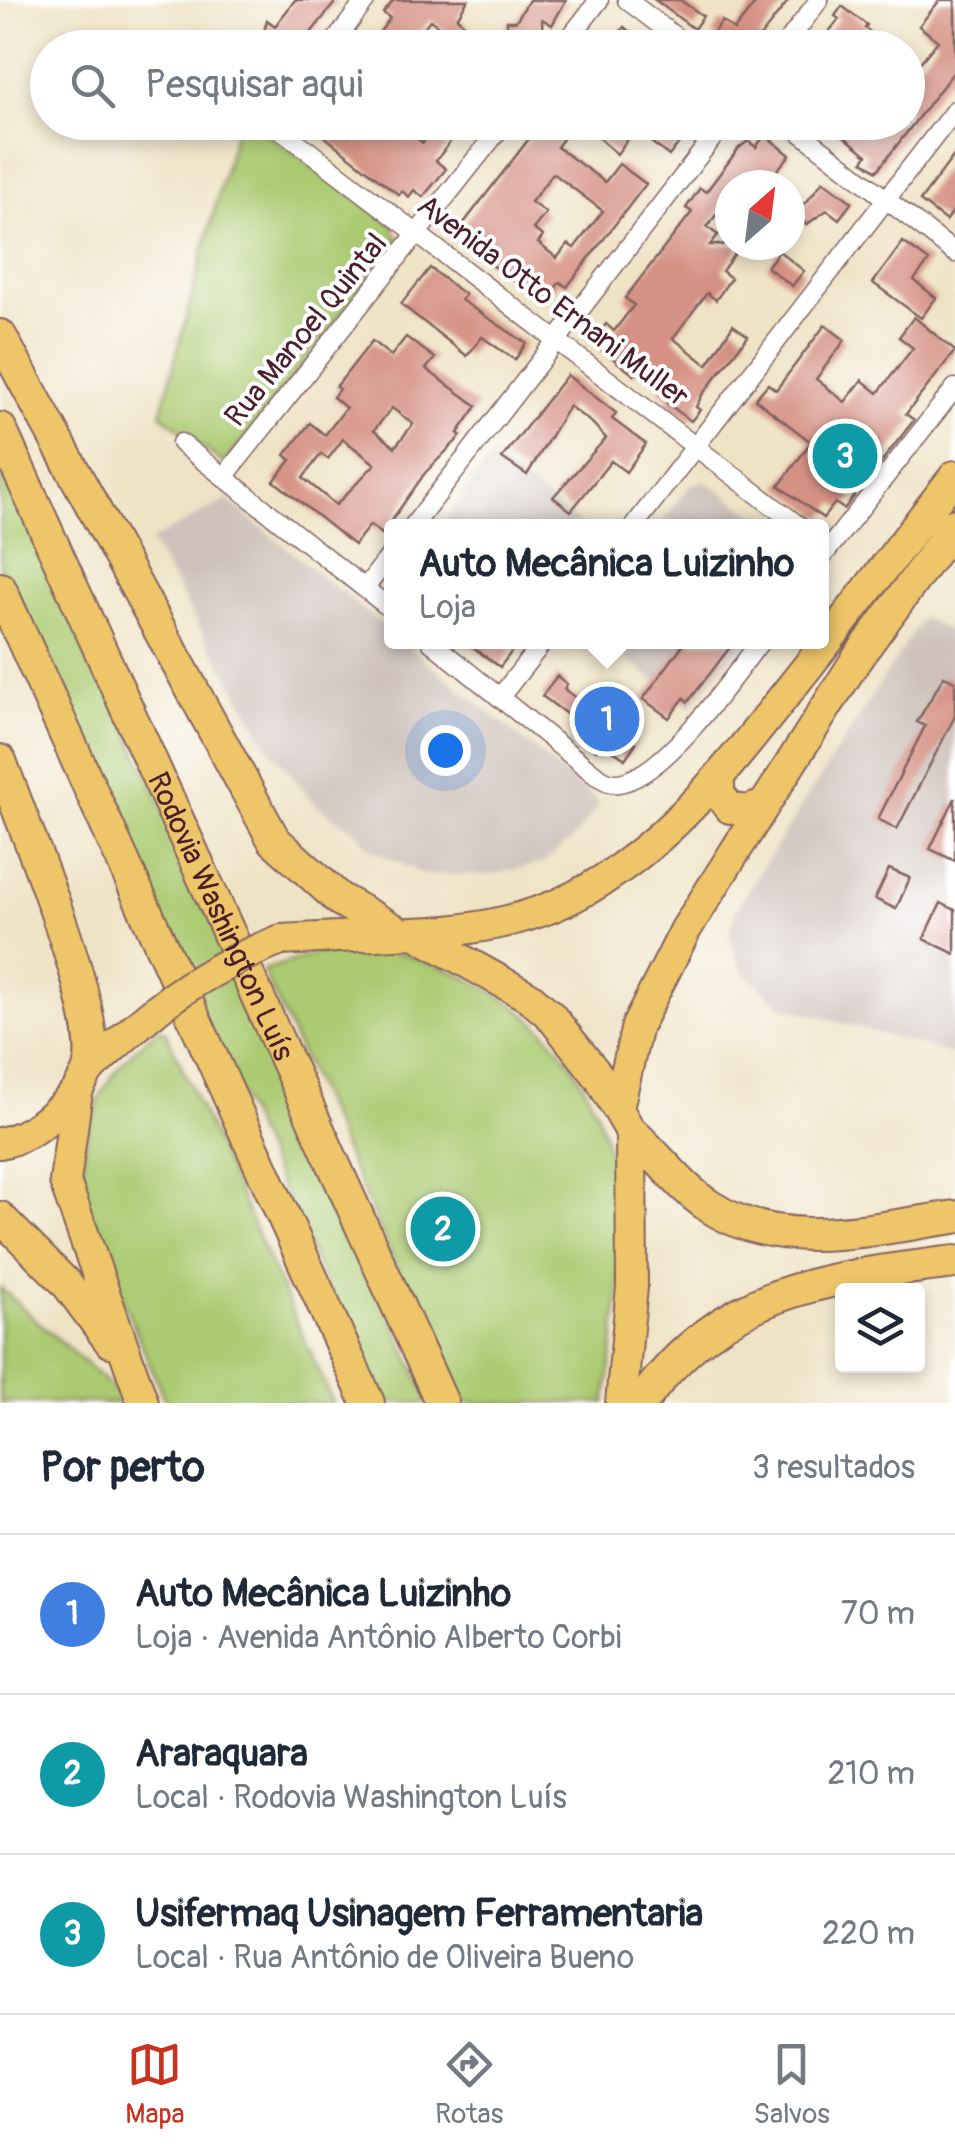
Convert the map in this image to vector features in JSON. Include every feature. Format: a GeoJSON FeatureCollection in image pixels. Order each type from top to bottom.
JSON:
{"type":"FeatureCollection","features":[{"type":"Feature","properties":{"kind":"highway"},"geometry":{"type":"LineString","coordinates":[[0,336],[274,840],[339,899],[405,932]]}},
{"type":"Feature","properties":{"kind":"highway","name":"Rodovia Washington Luís"},"geometry":{"type":"LineString","coordinates":[[0,428],[442,1403]]}},
{"type":"Feature","properties":{"kind":"highway"},"geometry":{"type":"LineString","coordinates":[[0,589],[368,1403]]}},
{"type":"Feature","properties":{"kind":"highway"},"geometry":{"type":"LineString","coordinates":[[0,761],[84,1003],[95,1053],[83,1080]]}},
{"type":"Feature","properties":{"kind":"highway"},"geometry":{"type":"LineString","coordinates":[[625,1120],[708,1206],[769,1230],[838,1233],[955,1217]]}},
{"type":"Feature","properties":{"kind":"highway"},"geometry":{"type":"LineString","coordinates":[[641,1403],[662,1374],[703,1334],[742,1308],[796,1286],[955,1262]]}},
{"type":"Feature","properties":{"kind":"main road"},"geometry":{"type":"LineString","coordinates":[[829,636],[955,476]]}},
{"type":"Feature","properties":{"kind":"main road"},"geometry":{"type":"LineString","coordinates":[[621,1403],[635,1210],[625,1120],[637,1026],[686,929],[760,806],[856,660],[955,524]]}},
{"type":"Feature","properties":{"kind":"main road"},"geometry":{"type":"LineString","coordinates":[[0,1143],[17,1140],[53,1116],[139,1024],[176,991],[211,970],[281,940],[446,932],[520,918],[576,896],[660,838],[719,776],[819,649]]}},
{"type":"Feature","properties":{"kind":"main road"},"geometry":{"type":"LineString","coordinates":[[719,776],[719,794],[730,808],[747,810],[760,806]]}},
{"type":"Feature","properties":{"kind":"main road"},"geometry":{"type":"LineString","coordinates":[[405,932],[529,997],[568,1037],[625,1120]]}},
{"type":"Feature","properties":{"kind":"main road"},"geometry":{"type":"LineString","coordinates":[[83,1080],[65,1182],[141,1399]]}},
{"type":"Feature","properties":{"kind":"main road"},"geometry":{"type":"LineString","coordinates":[[0,1217],[66,1283],[105,1332],[141,1399]]}},
{"type":"Feature","properties":{"kind":"street"},"geometry":{"type":"LineString","coordinates":[[344,30],[366,0]]}},
{"type":"Feature","properties":{"kind":"street"},"geometry":{"type":"LineString","coordinates":[[576,30],[599,0]]}},
{"type":"Feature","properties":{"kind":"street"},"geometry":{"type":"LineString","coordinates":[[627,0],[666,30]]}},
{"type":"Feature","properties":{"kind":"street"},"geometry":{"type":"LineString","coordinates":[[797,30],[820,0]]}},
{"type":"Feature","properties":{"kind":"street"},"geometry":{"type":"LineString","coordinates":[[640,519],[955,110]]}},
{"type":"Feature","properties":{"kind":"street","name":"Avenida Otto Ernani Muller"},"geometry":{"type":"LineString","coordinates":[[294,140],[558,338],[790,519]]}},
{"type":"Feature","properties":{"kind":"street","name":"Rua Manoel Quintal"},"geometry":{"type":"LineString","coordinates":[[224,477],[490,140]]}},
{"type":"Feature","properties":{"kind":"street"},"geometry":{"type":"LineString","coordinates":[[418,519],[711,140]]}},
{"type":"Feature","properties":{"kind":"street"},"geometry":{"type":"LineString","coordinates":[[811,140],[955,253]]}},
{"type":"Feature","properties":{"kind":"street"},"geometry":{"type":"LineString","coordinates":[[829,544],[955,388]]}},
{"type":"Feature","properties":{"kind":"street"},"geometry":{"type":"LineString","coordinates":[[181,443],[384,603]]}},
{"type":"Feature","properties":{"kind":"street"},"geometry":{"type":"LineString","coordinates":[[365,588],[384,563]]}},
{"type":"Feature","properties":{"kind":"street"},"geometry":{"type":"LineString","coordinates":[[440,649],[613,784],[630,780],[654,765],[725,689],[755,649]]}},
{"type":"Feature","properties":{"kind":"street"},"geometry":{"type":"LineString","coordinates":[[500,697],[538,649]]}},
{"type":"Feature","properties":{"kind":"shaded area"},"geometry":{"type":"Polygon","coordinates":[[[493,457],[575,519],[446,519],[493,457]]]}},
{"type":"Feature","properties":{"kind":"shaded area"},"geometry":{"type":"Polygon","coordinates":[[[707,482],[761,519],[664,519],[691,484],[707,482]]]}},
{"type":"Feature","properties":{"kind":"shaded area"},"geometry":{"type":"Polygon","coordinates":[[[227,500],[384,627],[384,649],[411,649],[600,803],[575,837],[543,863],[491,875],[424,875],[371,849],[355,831],[316,805],[269,747],[150,541],[227,500]]]}},
{"type":"Feature","properties":{"kind":"shaded area"},"geometry":{"type":"Polygon","coordinates":[[[922,618],[955,634],[955,1055],[782,1006],[742,971],[729,937],[735,910],[922,618]]]}},
{"type":"Feature","properties":{"kind":"shaded area"},"geometry":{"type":"Polygon","coordinates":[[[612,649],[738,649],[690,707],[612,649]]]}},
{"type":"Feature","properties":{"kind":"green space"},"geometry":{"type":"Polygon","coordinates":[[[233,140],[276,140],[392,224],[398,240],[224,464],[161,414],[233,140]]]}},
{"type":"Feature","properties":{"kind":"green space"},"geometry":{"type":"Polygon","coordinates":[[[0,447],[430,1403],[379,1403],[0,568],[0,447]]]}},
{"type":"Feature","properties":{"kind":"green space"},"geometry":{"type":"Polygon","coordinates":[[[372,950],[414,958],[453,972],[479,984],[531,1019],[570,1062],[596,1112],[612,1167],[619,1225],[619,1285],[605,1403],[458,1403],[263,970],[317,953],[372,950]]]}},
{"type":"Feature","properties":{"kind":"green space"},"geometry":{"type":"Polygon","coordinates":[[[160,1028],[166,1032],[333,1403],[166,1403],[88,1217],[84,1189],[87,1136],[94,1111],[120,1066],[160,1028]]]}},
{"type":"Feature","properties":{"kind":"green space"},"geometry":{"type":"Polygon","coordinates":[[[0,1288],[114,1389],[124,1403],[0,1403],[0,1288]]]}},
{"type":"Feature","properties":{"kind":"building"},"geometry":{"type":"Polygon","coordinates":[[[295,0],[337,0],[313,30],[264,30],[267,20],[275,26],[295,0]]]}},
{"type":"Feature","properties":{"kind":"building"},"geometry":{"type":"Polygon","coordinates":[[[394,0],[468,0],[457,18],[466,25],[462,30],[444,30],[430,20],[422,30],[381,30],[390,18],[383,13],[394,0]]]}},
{"type":"Feature","properties":{"kind":"building"},"geometry":{"type":"Polygon","coordinates":[[[529,0],[566,0],[552,25],[542,19],[542,30],[507,30],[507,21],[516,21],[529,0]]]}},
{"type":"Feature","properties":{"kind":"building"},"geometry":{"type":"Polygon","coordinates":[[[655,0],[680,0],[703,16],[694,29],[655,0]]]}},
{"type":"Feature","properties":{"kind":"building"},"geometry":{"type":"Polygon","coordinates":[[[758,0],[789,0],[765,30],[734,30],[758,0]]]}},
{"type":"Feature","properties":{"kind":"building"},"geometry":{"type":"Polygon","coordinates":[[[940,0],[955,0],[955,70],[925,109],[925,57],[938,41],[919,26],[940,0]]]}},
{"type":"Feature","properties":{"kind":"building"},"geometry":{"type":"Polygon","coordinates":[[[842,6],[867,25],[868,30],[830,30],[839,19],[835,16],[842,6]]]}},
{"type":"Feature","properties":{"kind":"building"},"geometry":{"type":"Polygon","coordinates":[[[722,21],[734,30],[715,30],[722,21]]]}},
{"type":"Feature","properties":{"kind":"building"},"geometry":{"type":"Polygon","coordinates":[[[329,140],[452,140],[436,161],[446,169],[423,197],[414,190],[409,197],[402,191],[399,195],[329,140]]]}},
{"type":"Feature","properties":{"kind":"building"},"geometry":{"type":"Polygon","coordinates":[[[528,140],[562,140],[557,147],[605,182],[619,164],[646,184],[567,287],[560,282],[544,302],[453,237],[528,140]],[[553,173],[531,202],[546,213],[533,229],[543,236],[538,243],[557,258],[568,244],[574,248],[603,211],[553,173]]]}},
{"type":"Feature","properties":{"kind":"building"},"geometry":{"type":"Polygon","coordinates":[[[601,140],[627,140],[617,154],[601,140]]]}},
{"type":"Feature","properties":{"kind":"building"},"geometry":{"type":"Polygon","coordinates":[[[648,140],[681,140],[669,156],[648,140]]]}},
{"type":"Feature","properties":{"kind":"building"},"geometry":{"type":"Polygon","coordinates":[[[761,140],[771,140],[790,155],[777,170],[722,170],[748,141],[756,147],[761,140]]]}},
{"type":"Feature","properties":{"kind":"building"},"geometry":{"type":"Polygon","coordinates":[[[848,140],[901,140],[877,171],[863,161],[867,155],[848,140]]]}},
{"type":"Feature","properties":{"kind":"building"},"geometry":{"type":"Polygon","coordinates":[[[955,154],[955,209],[946,221],[920,201],[955,154]]]}},
{"type":"Feature","properties":{"kind":"building"},"geometry":{"type":"Polygon","coordinates":[[[715,180],[715,216],[707,227],[715,233],[710,245],[715,245],[715,260],[730,260],[722,271],[731,278],[716,300],[707,293],[673,338],[707,365],[733,325],[748,336],[702,395],[696,407],[700,410],[691,421],[667,403],[670,398],[659,390],[665,383],[642,365],[634,375],[592,342],[606,324],[614,331],[634,305],[625,298],[692,212],[686,208],[700,188],[706,192],[715,180]]]}},
{"type":"Feature","properties":{"kind":"building"},"geometry":{"type":"Polygon","coordinates":[[[823,181],[852,202],[839,219],[827,210],[806,225],[805,204],[823,181]]]}},
{"type":"Feature","properties":{"kind":"building"},"geometry":{"type":"Polygon","coordinates":[[[903,242],[929,261],[914,280],[936,298],[921,318],[873,283],[903,242]]]}},
{"type":"Feature","properties":{"kind":"building"},"geometry":{"type":"Polygon","coordinates":[[[772,260],[790,260],[804,271],[792,286],[767,267],[772,260]]]}},
{"type":"Feature","properties":{"kind":"building"},"geometry":{"type":"Polygon","coordinates":[[[430,268],[465,295],[461,300],[526,343],[515,360],[482,337],[467,356],[401,304],[430,268]]]}},
{"type":"Feature","properties":{"kind":"building"},"geometry":{"type":"Polygon","coordinates":[[[914,317],[955,351],[906,414],[914,420],[874,471],[862,463],[843,489],[854,496],[844,509],[835,503],[823,518],[779,486],[811,442],[755,399],[768,384],[776,390],[825,325],[845,340],[816,379],[845,402],[862,380],[878,393],[913,348],[899,337],[914,317]]]}},
{"type":"Feature","properties":{"kind":"building"},"geometry":{"type":"Polygon","coordinates":[[[406,337],[435,358],[426,369],[477,406],[458,433],[461,436],[425,473],[393,519],[384,519],[382,534],[370,525],[354,545],[274,481],[291,460],[285,455],[310,423],[325,435],[346,408],[333,397],[339,389],[336,387],[372,341],[391,356],[406,337]],[[392,408],[374,430],[395,447],[413,424],[392,408]],[[343,439],[328,459],[321,454],[303,478],[336,505],[375,464],[343,439]]]}},
{"type":"Feature","properties":{"kind":"building"},"geometry":{"type":"Polygon","coordinates":[[[567,375],[616,413],[612,419],[646,444],[626,472],[611,461],[571,511],[553,497],[606,438],[593,424],[569,406],[527,475],[502,458],[567,375]]]}},
{"type":"Feature","properties":{"kind":"building"},"geometry":{"type":"Polygon","coordinates":[[[475,649],[509,649],[512,651],[500,667],[475,649]]]}},
{"type":"Feature","properties":{"kind":"building"},"geometry":{"type":"Polygon","coordinates":[[[680,649],[729,649],[688,702],[684,698],[669,718],[643,699],[680,649]]]}},
{"type":"Feature","properties":{"kind":"building"},"geometry":{"type":"Polygon","coordinates":[[[557,676],[567,684],[564,689],[583,703],[586,699],[600,708],[617,687],[636,703],[615,728],[636,743],[625,759],[602,743],[596,750],[577,734],[584,727],[542,696],[557,676]]]}},
{"type":"Feature","properties":{"kind":"building"},"geometry":{"type":"Polygon","coordinates":[[[944,676],[955,681],[955,716],[897,829],[878,819],[925,726],[917,722],[944,676]]]}},
{"type":"Feature","properties":{"kind":"building"},"geometry":{"type":"Polygon","coordinates":[[[955,798],[955,861],[930,849],[955,798]]]}},
{"type":"Feature","properties":{"kind":"building"},"geometry":{"type":"Polygon","coordinates":[[[889,869],[910,878],[896,909],[875,899],[889,869]]]}},
{"type":"Feature","properties":{"kind":"building"},"geometry":{"type":"Polygon","coordinates":[[[941,903],[955,910],[955,954],[924,939],[941,903]]]}},
{"type":"Feature","properties":{"kind":"place","name":"Usifermaq Usinagem Ferramentaria"},"geometry":{"type":"Point","coordinates":[845,456]}},
{"type":"Feature","properties":{"kind":"place","name":"Auto Mecânica Luizinho"},"geometry":{"type":"Point","coordinates":[607,719]}},
{"type":"Feature","properties":{"kind":"place","name":"Araraquara"},"geometry":{"type":"Point","coordinates":[443,1229]}}]}
